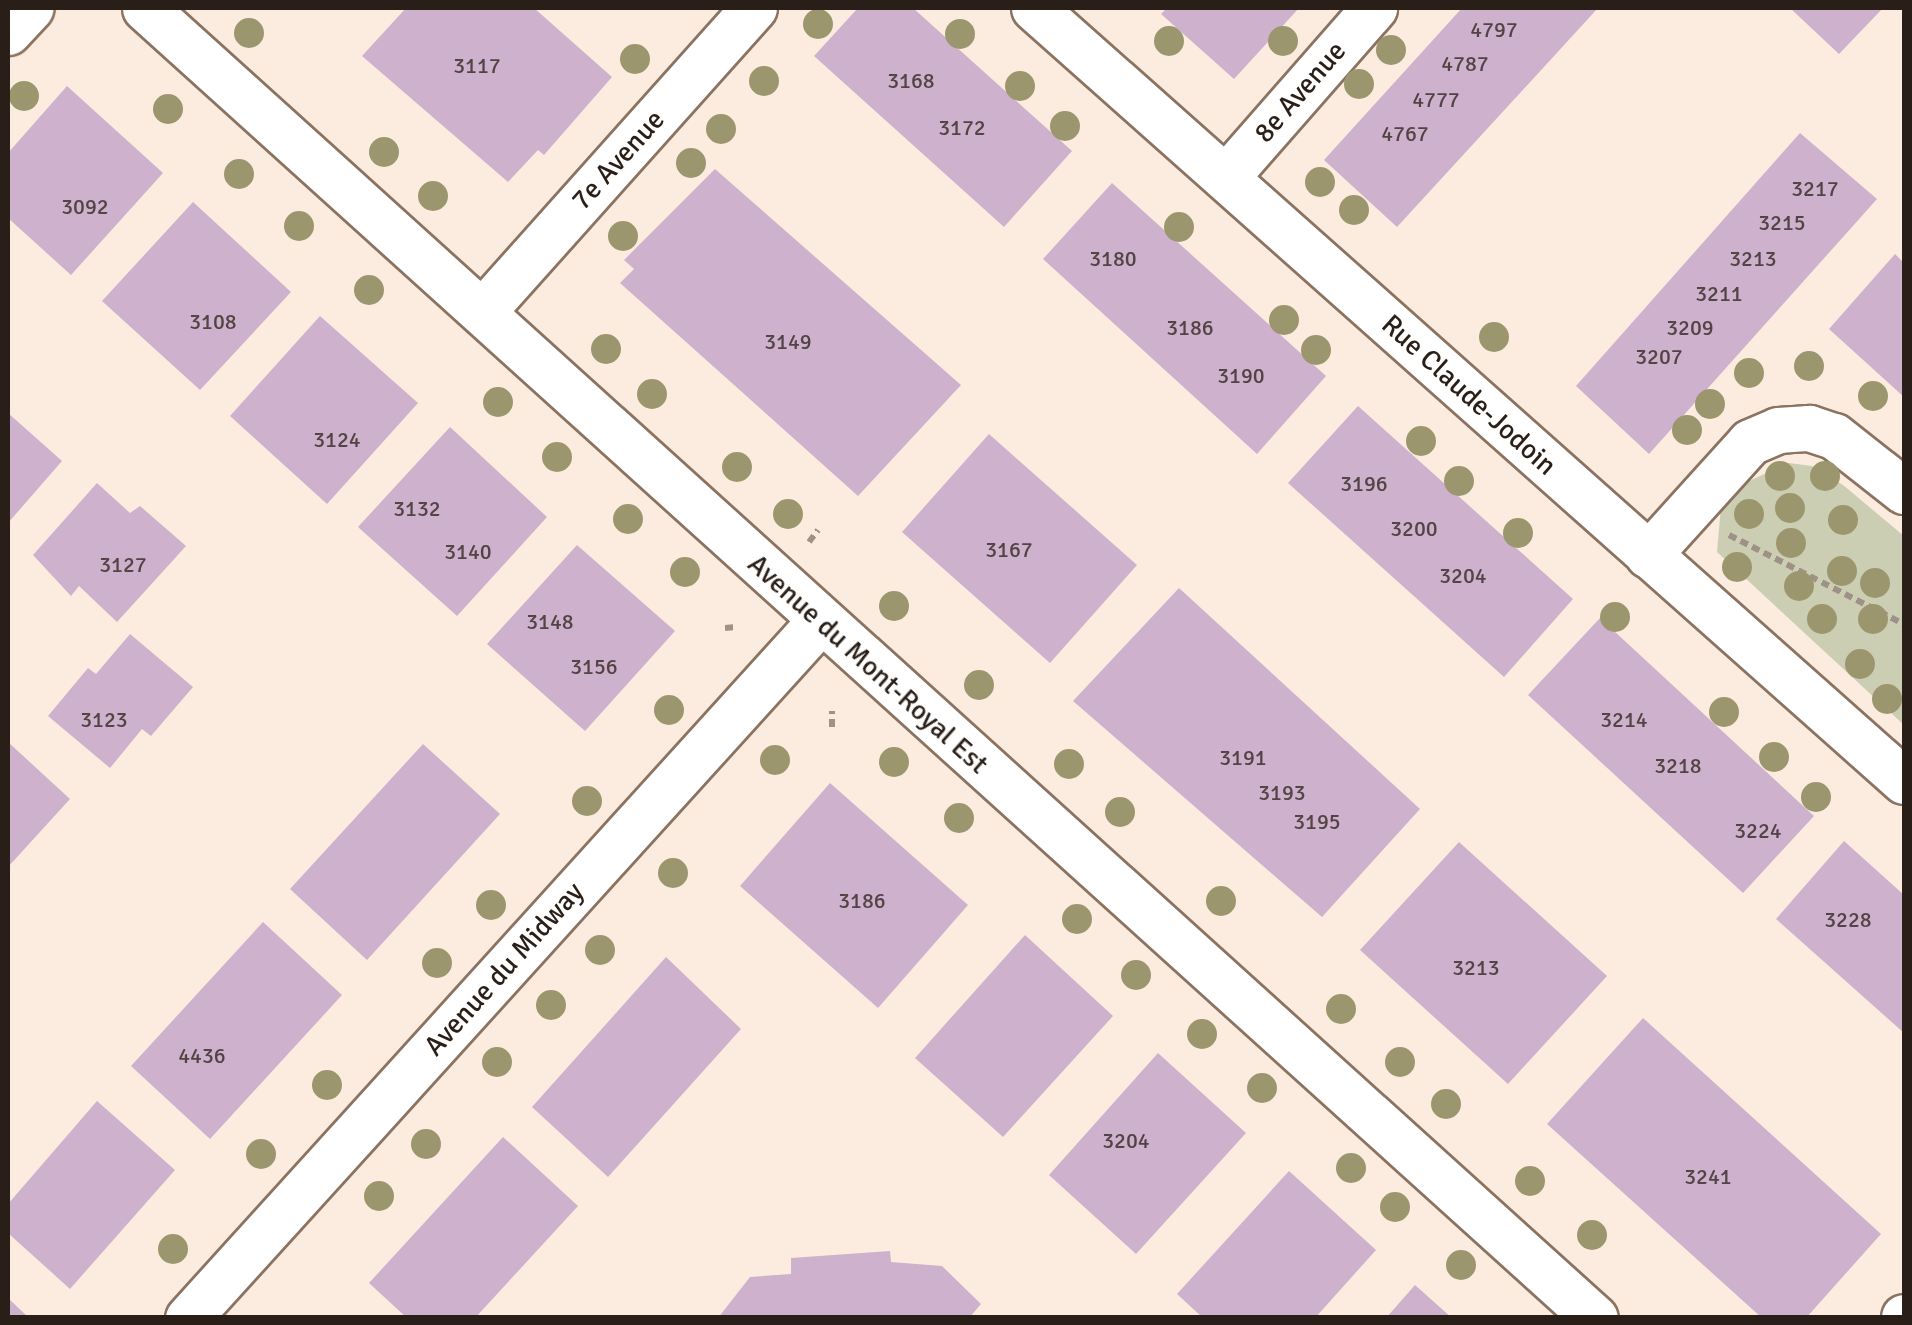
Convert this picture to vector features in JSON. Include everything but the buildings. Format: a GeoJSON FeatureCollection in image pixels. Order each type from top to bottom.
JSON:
{"type":"FeatureCollection","features":[{"type":"Feature","properties":{"kind":"street"},"geometry":{"type":"LineString","coordinates":[[8,32],[30,8]]}},
{"type":"Feature","properties":{"kind":"street","name":"Avenue du Mont-Royal Est"},"geometry":{"type":"LineString","coordinates":[[145,8],[820,622],[1595,1318]]}},
{"type":"Feature","properties":{"kind":"street","name":"7e Avenue"},"geometry":{"type":"LineString","coordinates":[[482,312],[754,8]]}},
{"type":"Feature","properties":{"kind":"street","name":"Rue Claude-Jodoin"},"geometry":{"type":"LineString","coordinates":[[1034,8],[1904,781]]}},
{"type":"Feature","properties":{"kind":"street","name":"8e Avenue"},"geometry":{"type":"LineString","coordinates":[[1226,177],[1374,8]]}},
{"type":"Feature","properties":{"kind":"street"},"geometry":{"type":"LineString","coordinates":[[1648,555],[1750,442],[1778,430],[1809,428],[1834,436],[1904,491]]}},
{"type":"Feature","properties":{"kind":"street","name":"Avenue du Midway"},"geometry":{"type":"LineString","coordinates":[[188,1318],[820,622]]}},
{"type":"Feature","properties":{"kind":"path"},"geometry":{"type":"LineString","coordinates":[[1715,528],[1904,624]]}},
{"type":"Feature","properties":{"kind":"path"},"geometry":{"type":"LineString","coordinates":[[808,543],[818,530]]}},
{"type":"Feature","properties":{"kind":"path"},"geometry":{"type":"LineString","coordinates":[[725,628],[736,627]]}},
{"type":"Feature","properties":{"kind":"path"},"geometry":{"type":"LineString","coordinates":[[832,711],[832,727]]}},
{"type":"Feature","properties":{"kind":"green space"},"geometry":{"type":"Polygon","coordinates":[[[1789,463],[1812,466],[1843,485],[1904,536],[1904,725],[1717,552],[1721,506],[1740,485],[1789,463]]]}}]}
